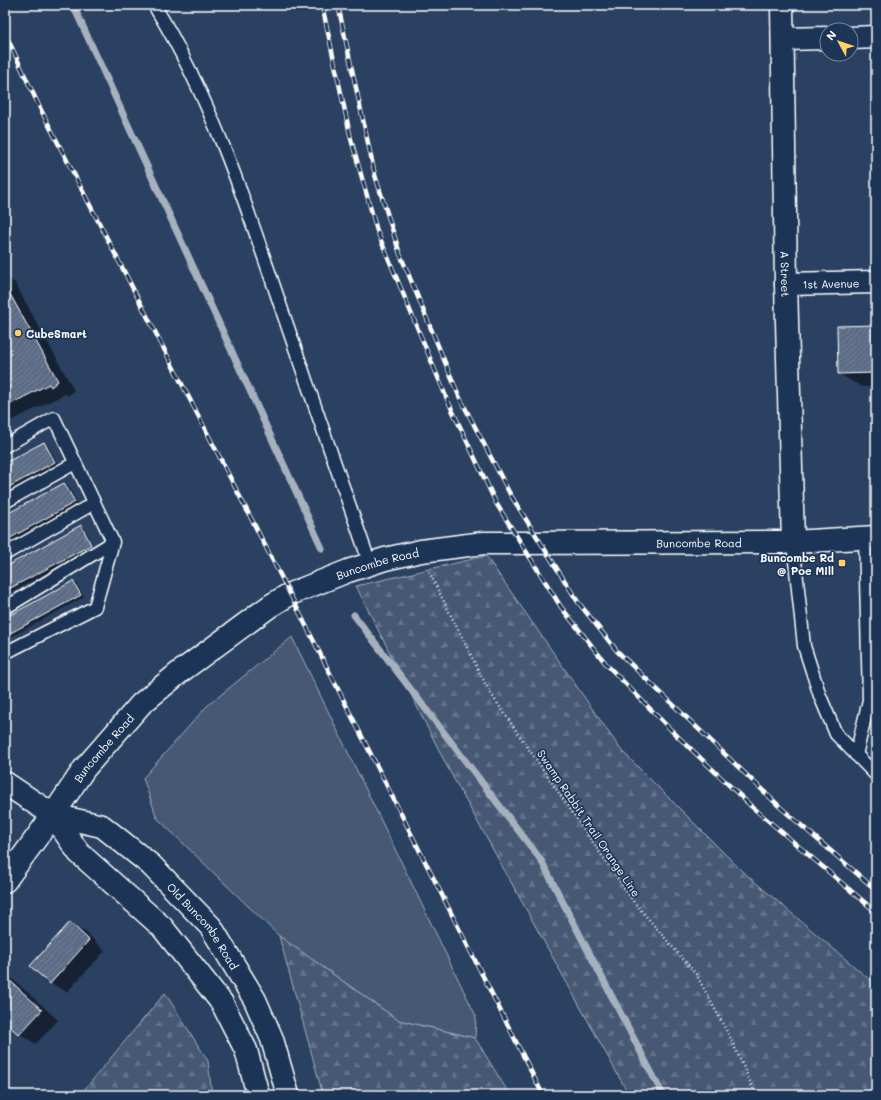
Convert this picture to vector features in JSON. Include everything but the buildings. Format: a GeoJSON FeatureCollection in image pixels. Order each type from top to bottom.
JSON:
{"type":"FeatureCollection","features":[{"type":"Feature","properties":{"kind":"street","name":"A Street"},"geometry":{"type":"LineString","coordinates":[[782,5],[786,284],[793,542]]}},
{"type":"Feature","properties":{"kind":"street"},"geometry":{"type":"LineString","coordinates":[[859,38],[876,37]]}},
{"type":"Feature","properties":{"kind":"street"},"geometry":{"type":"LineString","coordinates":[[783,40],[819,38]]}},
{"type":"Feature","properties":{"kind":"street","name":"1st Avenue"},"geometry":{"type":"LineString","coordinates":[[786,284],[876,282]]}},
{"type":"Feature","properties":{"kind":"street","name":"Buncombe Road"},"geometry":{"type":"LineString","coordinates":[[5,881],[84,769],[142,704],[180,672],[270,606],[290,594],[370,564],[421,551],[484,542],[793,542],[870,537]]}},
{"type":"Feature","properties":{"kind":"street","name":"Old Buncombe Road"},"geometry":{"type":"LineString","coordinates":[[5,783],[53,815],[102,826],[151,865],[211,926],[255,1000],[272,1039],[288,1095]]}},
{"type":"Feature","properties":{"kind":"street","name":"Old Buncombe Road"},"geometry":{"type":"LineString","coordinates":[[53,815],[79,853],[162,927],[222,1003],[246,1050],[258,1095]]}},
{"type":"Feature","properties":{"kind":"lane"},"geometry":{"type":"LineString","coordinates":[[154,5],[177,43],[236,176],[330,453],[370,564]]}},
{"type":"Feature","properties":{"kind":"lane"},"geometry":{"type":"LineString","coordinates":[[5,446],[54,418],[113,542],[95,607],[5,653]]}},
{"type":"Feature","properties":{"kind":"lane"},"geometry":{"type":"LineString","coordinates":[[5,502],[75,463]]}},
{"type":"Feature","properties":{"kind":"lane"},"geometry":{"type":"LineString","coordinates":[[5,554],[94,503]]}},
{"type":"Feature","properties":{"kind":"lane"},"geometry":{"type":"LineString","coordinates":[[856,755],[869,700],[870,537]]}},
{"type":"Feature","properties":{"kind":"lane"},"geometry":{"type":"LineString","coordinates":[[5,608],[113,542]]}},
{"type":"Feature","properties":{"kind":"lane"},"geometry":{"type":"LineString","coordinates":[[793,542],[804,646],[820,696],[836,734],[876,775]]}},
{"type":"Feature","properties":{"kind":"path","name":"Swamp Rabbit Trail Orange Line"},"geometry":{"type":"LineString","coordinates":[[421,551],[433,582],[489,691],[632,901],[696,974],[730,1039],[756,1095]]}},
{"type":"Feature","properties":{"kind":"green space"},"geometry":{"type":"Polygon","coordinates":[[[486,556],[621,750],[742,871],[876,985],[876,1095],[629,1095],[450,772],[356,586],[486,556]]]}},
{"type":"Feature","properties":{"kind":"green space"},"geometry":{"type":"Polygon","coordinates":[[[292,637],[476,1016],[475,1038],[398,1020],[279,936],[157,818],[143,778],[207,706],[292,637]]]}},
{"type":"Feature","properties":{"kind":"green space"},"geometry":{"type":"Polygon","coordinates":[[[279,936],[398,1020],[475,1038],[510,1095],[323,1095],[279,936]]]}},
{"type":"Feature","properties":{"kind":"green space"},"geometry":{"type":"Polygon","coordinates":[[[165,993],[208,1061],[212,1095],[80,1095],[165,993]]]}},
{"type":"Feature","properties":{"kind":"waterway"},"geometry":{"type":"LineString","coordinates":[[73,5],[322,548]]}},
{"type":"Feature","properties":{"kind":"waterway"},"geometry":{"type":"LineString","coordinates":[[354,615],[541,860],[663,1095]]}},
{"type":"Feature","properties":{"kind":"railway"},"geometry":{"type":"LineString","coordinates":[[322,5],[351,139],[377,231],[447,399],[496,503],[561,607],[607,665],[671,730],[751,806],[876,912]]}},
{"type":"Feature","properties":{"kind":"railway"},"geometry":{"type":"LineString","coordinates":[[338,5],[375,175],[400,254],[459,396],[510,494],[578,602],[617,651],[780,807],[876,890]]}},
{"type":"Feature","properties":{"kind":"railway"},"geometry":{"type":"LineString","coordinates":[[5,33],[39,106],[290,594],[543,1095]]}},
{"type":"Feature","properties":{"kind":"place","name":"CubeSmart"},"geometry":{"type":"Point","coordinates":[18,333]}},
{"type":"Feature","properties":{"kind":"place","name":"Buncombe Rd @ Poe Mill"},"geometry":{"type":"Point","coordinates":[842,563]}}]}
